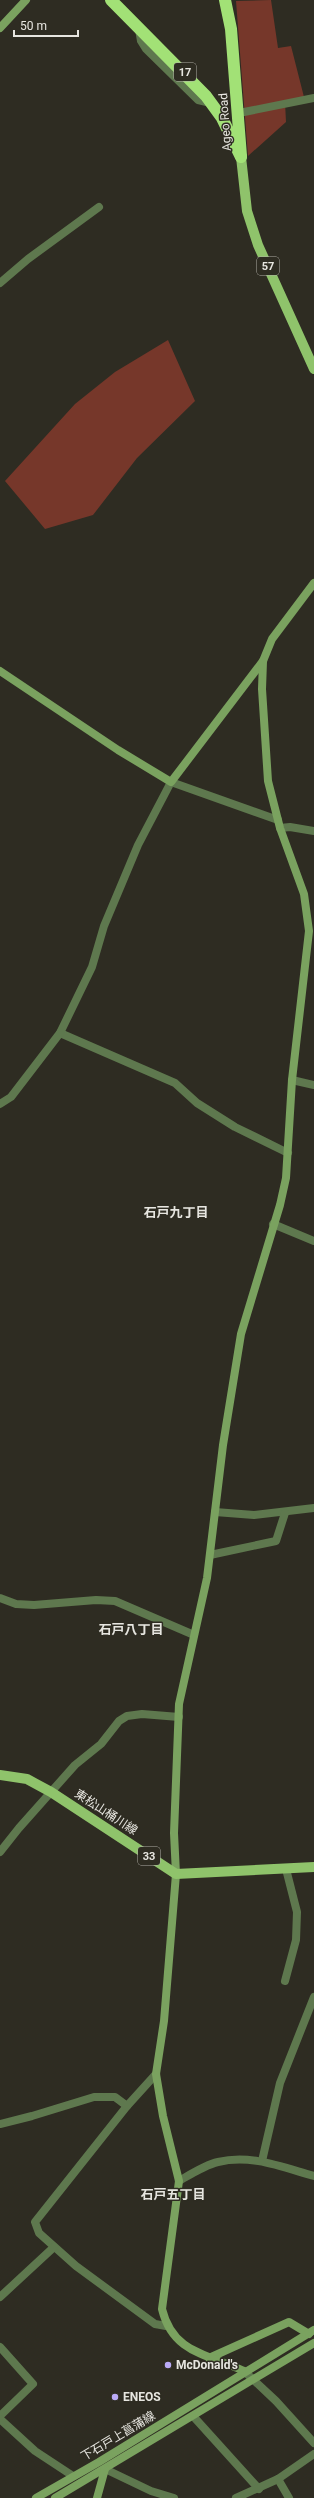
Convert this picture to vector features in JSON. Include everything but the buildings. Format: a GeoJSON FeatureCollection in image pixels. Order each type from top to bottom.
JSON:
{"type":"FeatureCollection","features":[{"type":"Feature","properties":{"kind":"highway","name":"Ageo Road"},"geometry":{"type":"LineString","coordinates":[[111,0],[188,75],[222,118],[241,157]]}},
{"type":"Feature","properties":{"kind":"highway","name":"Ageo Road"},"geometry":{"type":"LineString","coordinates":[[225,0],[232,29],[241,157]]}},
{"type":"Feature","properties":{"kind":"main road","name":"57"},"geometry":{"type":"LineString","coordinates":[[241,157],[247,211],[258,245],[314,369]]}},
{"type":"Feature","properties":{"kind":"main road","name":"東松山桶川線"},"geometry":{"type":"LineString","coordinates":[[0,1775],[27,1779],[51,1792],[176,1874]]}},
{"type":"Feature","properties":{"kind":"main road"},"geometry":{"type":"LineString","coordinates":[[176,1874],[286,1869],[314,1866]]}},
{"type":"Feature","properties":{"kind":"street"},"geometry":{"type":"LineString","coordinates":[[0,28],[26,0]]}},
{"type":"Feature","properties":{"kind":"street"},"geometry":{"type":"LineString","coordinates":[[239,113],[314,98]]}},
{"type":"Feature","properties":{"kind":"street"},"geometry":{"type":"LineString","coordinates":[[0,282],[28,259],[99,207]]}},
{"type":"Feature","properties":{"kind":"street"},"geometry":{"type":"LineString","coordinates":[[0,1104],[11,1098],[60,1033],[92,967],[104,926],[138,845],[171,782],[263,661],[272,639],[314,583]]}},
{"type":"Feature","properties":{"kind":"street"},"geometry":{"type":"LineString","coordinates":[[263,661],[262,689],[268,781],[279,824],[304,894],[309,931],[292,1080],[288,1153],[280,1205],[273,1224],[242,1334],[223,1445],[207,1578],[179,1704],[174,1833],[176,1874],[164,2021],[156,2074],[163,2116],[179,2181],[162,2309],[166,2326],[191,2350],[244,2371],[254,2379],[314,2443]]}},
{"type":"Feature","properties":{"kind":"street"},"geometry":{"type":"LineString","coordinates":[[0,671],[118,750],[171,782],[279,824],[314,831]]}},
{"type":"Feature","properties":{"kind":"street"},"geometry":{"type":"LineString","coordinates":[[60,1033],[175,1083],[197,1103],[235,1127],[288,1153]]}},
{"type":"Feature","properties":{"kind":"street"},"geometry":{"type":"LineString","coordinates":[[292,1080],[314,1084]]}},
{"type":"Feature","properties":{"kind":"street"},"geometry":{"type":"LineString","coordinates":[[273,1224],[314,1241]]}},
{"type":"Feature","properties":{"kind":"street"},"geometry":{"type":"LineString","coordinates":[[215,1512],[254,1515],[285,1513],[314,1508]]}},
{"type":"Feature","properties":{"kind":"street"},"geometry":{"type":"LineString","coordinates":[[210,1555],[276,1541],[285,1513]]}},
{"type":"Feature","properties":{"kind":"street"},"geometry":{"type":"LineString","coordinates":[[0,1598],[16,1604],[34,1606],[96,1600],[115,1601],[194,1635]]}},
{"type":"Feature","properties":{"kind":"street"},"geometry":{"type":"LineString","coordinates":[[0,1852],[18,1828],[75,1765],[101,1744],[118,1721],[127,1716],[142,1714],[179,1717]]}},
{"type":"Feature","properties":{"kind":"street"},"geometry":{"type":"LineString","coordinates":[[285,1981],[296,1940],[297,1912],[286,1869]]}},
{"type":"Feature","properties":{"kind":"street"},"geometry":{"type":"LineString","coordinates":[[262,2161],[280,2083],[314,1997]]}},
{"type":"Feature","properties":{"kind":"street"},"geometry":{"type":"LineString","coordinates":[[156,2074],[127,2106],[35,2222],[39,2234],[54,2248],[155,2324],[166,2326]]}},
{"type":"Feature","properties":{"kind":"street"},"geometry":{"type":"LineString","coordinates":[[0,2124],[94,2097],[115,2097],[127,2106]]}},
{"type":"Feature","properties":{"kind":"street"},"geometry":{"type":"LineString","coordinates":[[179,2181],[217,2162],[234,2160],[262,2161],[314,2176]]}},
{"type":"Feature","properties":{"kind":"street"},"geometry":{"type":"LineString","coordinates":[[0,2297],[54,2248]]}},
{"type":"Feature","properties":{"kind":"street"},"geometry":{"type":"LineString","coordinates":[[209,2358],[289,2322],[311,2332]]}},
{"type":"Feature","properties":{"kind":"street","name":"下石戸上菖蒲線"},"geometry":{"type":"LineString","coordinates":[[36,2498],[244,2371],[311,2332]]}},
{"type":"Feature","properties":{"kind":"street","name":"下石戸上菖蒲線"},"geometry":{"type":"LineString","coordinates":[[55,2498],[314,2343]]}},
{"type":"Feature","properties":{"kind":"street"},"geometry":{"type":"LineString","coordinates":[[0,2347],[33,2384],[0,2416]]}},
{"type":"Feature","properties":{"kind":"street"},"geometry":{"type":"LineString","coordinates":[[193,2416],[259,2489]]}},
{"type":"Feature","properties":{"kind":"street"},"geometry":{"type":"LineString","coordinates":[[0,2419],[35,2451],[73,2476]]}},
{"type":"Feature","properties":{"kind":"street"},"geometry":{"type":"LineString","coordinates":[[236,2498],[259,2489],[278,2479],[314,2454]]}},
{"type":"Feature","properties":{"kind":"street"},"geometry":{"type":"LineString","coordinates":[[97,2498],[105,2469],[151,2491],[170,2498]]}},
{"type":"Feature","properties":{"kind":"street"},"geometry":{"type":"LineString","coordinates":[[278,2479],[289,2498]]}},
{"type":"Feature","properties":{"kind":"shaded area"},"geometry":{"type":"Polygon","coordinates":[[[271,0],[278,48],[291,46],[304,97],[285,102],[286,122],[248,156],[236,1],[271,0]]]}},
{"type":"Feature","properties":{"kind":"shaded area"},"geometry":{"type":"Polygon","coordinates":[[[168,340],[195,401],[137,458],[93,515],[45,529],[5,481],[75,404],[115,372],[168,340]]]}},
{"type":"Feature","properties":{"kind":"place","name":"McDonald's"},"geometry":{"type":"Point","coordinates":[168,2365]}},
{"type":"Feature","properties":{"kind":"place","name":"ENEOS"},"geometry":{"type":"Point","coordinates":[115,2397]}},
{"type":"Feature","properties":{"kind":"district","name":"石戸九丁目"},"geometry":{"type":"Point","coordinates":[176,1212]}},
{"type":"Feature","properties":{"kind":"district","name":"石戸八丁目"},"geometry":{"type":"Point","coordinates":[131,1629]}},
{"type":"Feature","properties":{"kind":"district","name":"石戸五丁目"},"geometry":{"type":"Point","coordinates":[173,2194]}}]}
